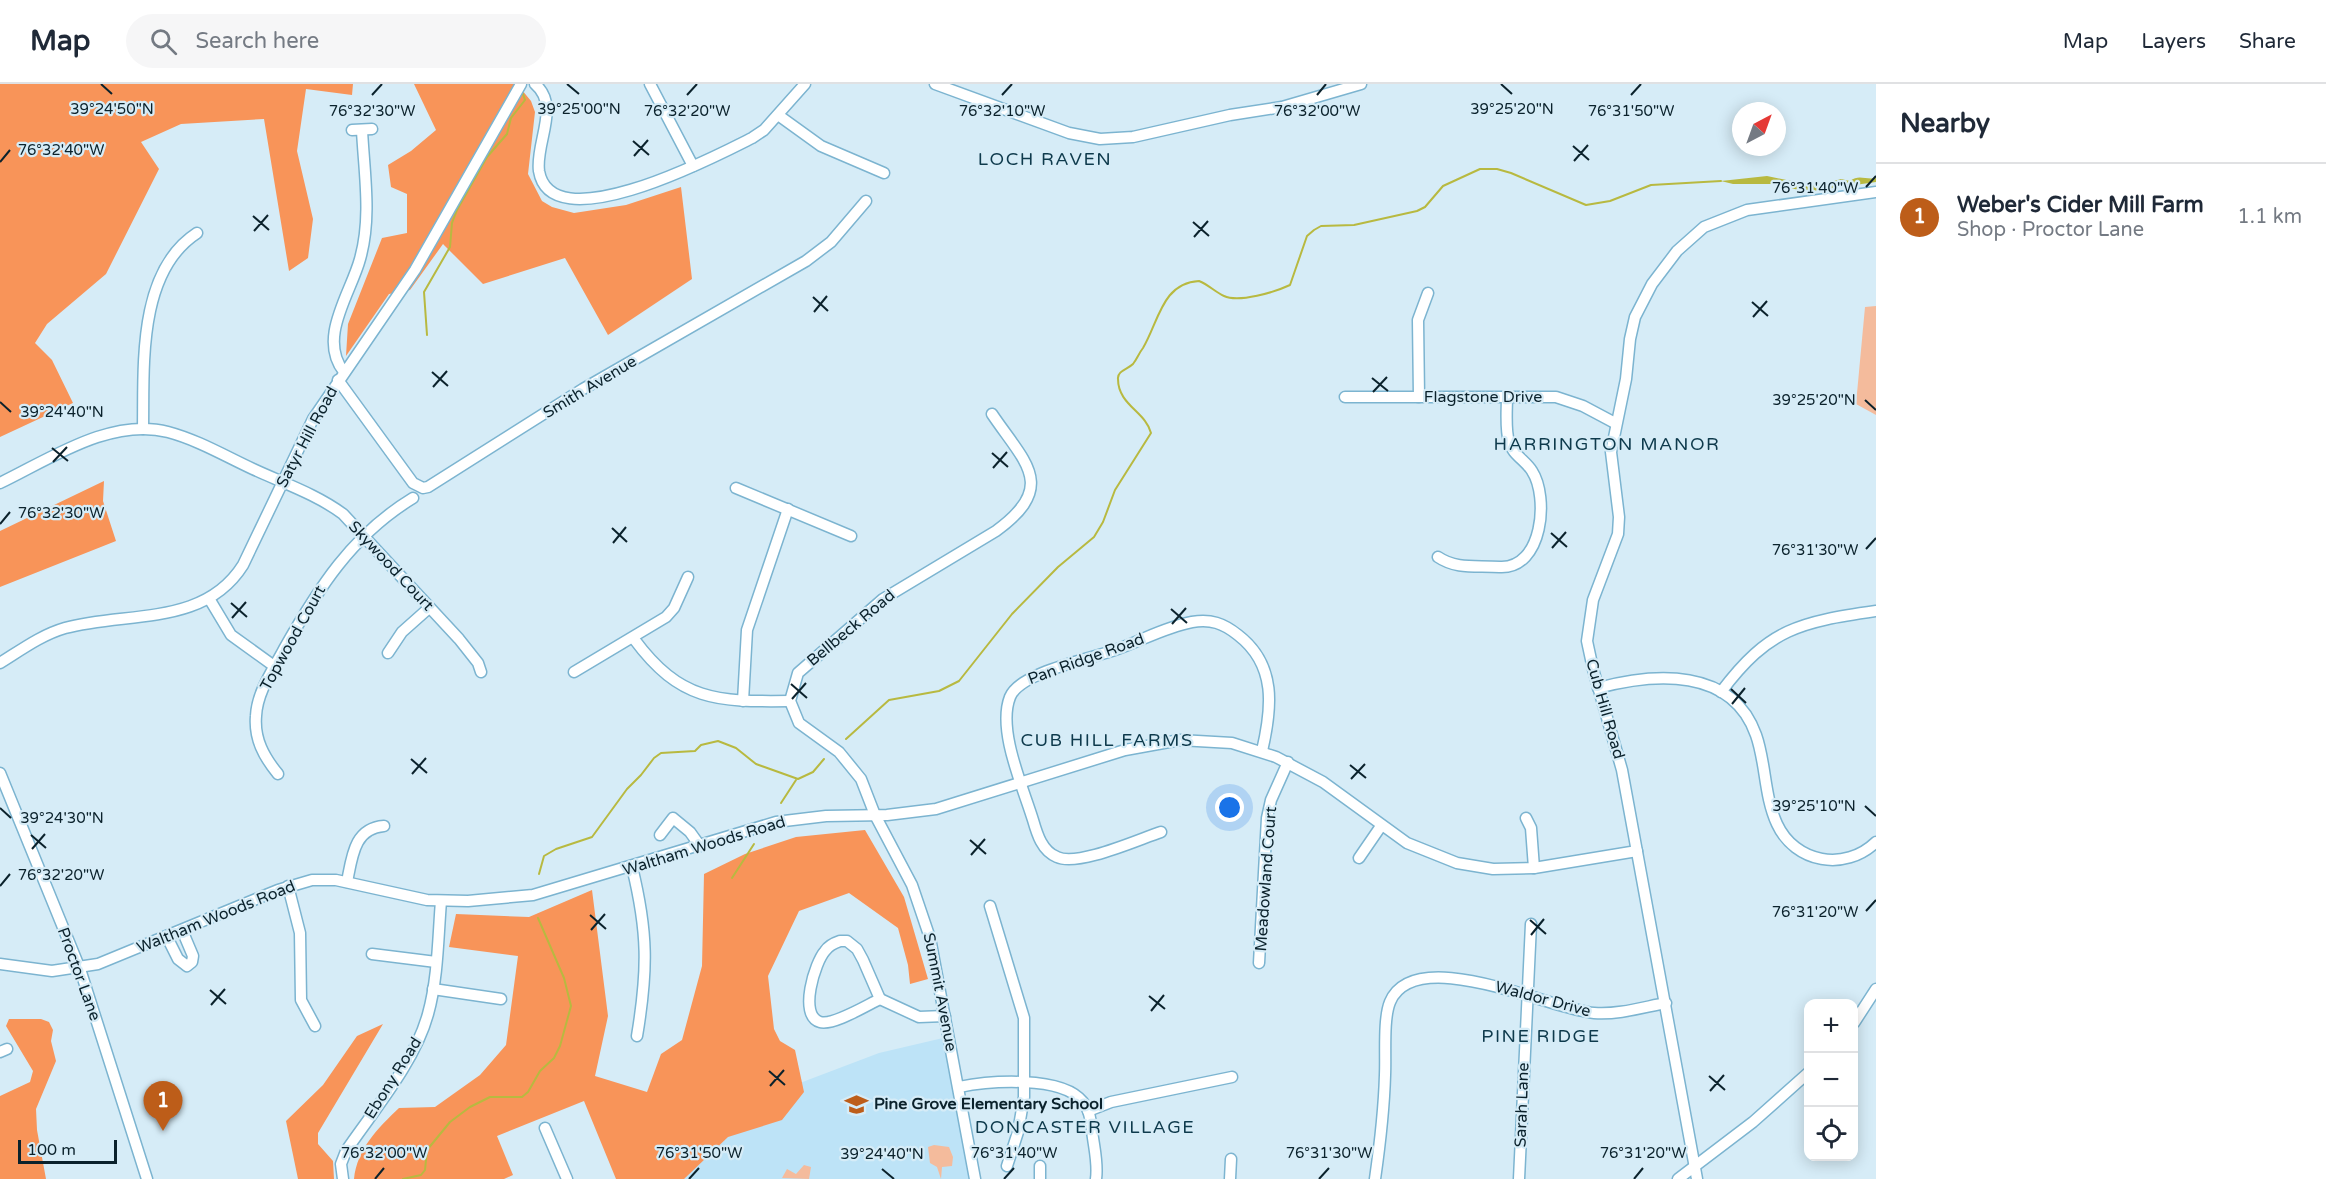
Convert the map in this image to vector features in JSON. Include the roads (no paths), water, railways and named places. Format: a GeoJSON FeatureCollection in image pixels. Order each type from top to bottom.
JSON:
{"type":"FeatureCollection","features":[{"type":"Feature","properties":{"kind":"street"},"geometry":{"type":"LineString","coordinates":[[535,84],[543,93],[547,108],[540,173],[545,186],[557,196],[578,199],[639,188],[752,138],[764,130],[805,84]]}},
{"type":"Feature","properties":{"kind":"street"},"geometry":{"type":"LineString","coordinates":[[650,84],[693,166]]}},
{"type":"Feature","properties":{"kind":"street"},"geometry":{"type":"LineString","coordinates":[[935,84],[1069,133],[1100,139],[1133,137],[1230,115],[1282,107],[1361,84]]}},
{"type":"Feature","properties":{"kind":"street","name":"Satyr Hill Road"},"geometry":{"type":"LineString","coordinates":[[0,663],[40,639],[67,628],[183,609],[210,600],[229,584],[243,565],[313,419],[415,270],[519,87]]}},
{"type":"Feature","properties":{"kind":"street"},"geometry":{"type":"LineString","coordinates":[[778,115],[820,146],[884,173]]}},
{"type":"Feature","properties":{"kind":"street"},"geometry":{"type":"LineString","coordinates":[[341,376],[334,357],[339,308],[356,273],[366,228],[362,130]]}},
{"type":"Feature","properties":{"kind":"street","name":"Cub Hill Road"},"geometry":{"type":"LineString","coordinates":[[1697,1179],[1618,752],[1589,654],[1588,622],[1596,591],[1618,534],[1619,517],[1611,464],[1635,317],[1652,284],[1685,242],[1714,222],[1747,210],[1876,192]]}},
{"type":"Feature","properties":{"kind":"street","name":"Smith Avenue"},"geometry":{"type":"LineString","coordinates":[[341,376],[413,483],[428,488],[583,389],[806,261],[831,242],[866,201]]}},
{"type":"Feature","properties":{"kind":"street"},"geometry":{"type":"LineString","coordinates":[[143,429],[148,311],[156,291],[180,249],[197,234]]}},
{"type":"Feature","properties":{"kind":"street"},"geometry":{"type":"LineString","coordinates":[[1419,397],[1418,320],[1428,293]]}},
{"type":"Feature","properties":{"kind":"street"},"geometry":{"type":"LineString","coordinates":[[1438,557],[1449,565],[1506,567],[1518,564],[1530,553],[1537,540],[1538,487],[1532,471],[1509,442],[1507,396]]}},
{"type":"Feature","properties":{"kind":"street","name":"Flagstone Drive"},"geometry":{"type":"LineString","coordinates":[[1345,397],[1538,396],[1567,400],[1616,423]]}},
{"type":"Feature","properties":{"kind":"street","name":"Bellbeck Road"},"geometry":{"type":"LineString","coordinates":[[790,700],[798,673],[883,599],[996,531],[1013,519],[1029,500],[1032,480],[1028,467],[992,414]]}},
{"type":"Feature","properties":{"kind":"street","name":"Skywood Court"},"geometry":{"type":"LineString","coordinates":[[0,483],[100,436],[120,430],[167,431],[188,438],[332,506],[363,535],[475,658],[481,672]]}},
{"type":"Feature","properties":{"kind":"street"},"geometry":{"type":"LineString","coordinates":[[736,488],[851,536]]}},
{"type":"Feature","properties":{"kind":"street","name":"Topwood Court"},"geometry":{"type":"LineString","coordinates":[[278,774],[262,749],[256,718],[262,691],[274,666],[322,584],[363,535],[413,498]]}},
{"type":"Feature","properties":{"kind":"street"},"geometry":{"type":"LineString","coordinates":[[743,701],[747,630],[788,509]]}},
{"type":"Feature","properties":{"kind":"street"},"geometry":{"type":"LineString","coordinates":[[574,672],[634,639],[666,617],[674,608],[688,577]]}},
{"type":"Feature","properties":{"kind":"street"},"geometry":{"type":"LineString","coordinates":[[210,600],[231,635],[274,666]]}},
{"type":"Feature","properties":{"kind":"street"},"geometry":{"type":"LineString","coordinates":[[388,653],[402,632],[429,608]]}},
{"type":"Feature","properties":{"kind":"street"},"geometry":{"type":"LineString","coordinates":[[1721,692],[1749,658],[1783,633],[1809,622],[1876,612]]}},
{"type":"Feature","properties":{"kind":"street","name":"Pan Ridge Road"},"geometry":{"type":"LineString","coordinates":[[1161,832],[1078,859],[1059,858],[1041,841],[1005,727],[1010,697],[1015,688],[1024,681],[1125,646],[1167,628],[1193,622],[1219,622],[1249,643],[1265,671],[1270,691],[1269,723],[1262,751]]}},
{"type":"Feature","properties":{"kind":"street"},"geometry":{"type":"LineString","coordinates":[[634,639],[651,662],[671,681],[713,698],[743,701],[790,700],[799,723],[839,752],[851,765],[861,779],[875,815]]}},
{"type":"Feature","properties":{"kind":"street"},"geometry":{"type":"LineString","coordinates":[[1598,688],[1653,676],[1688,680],[1721,692],[1733,701],[1751,723],[1756,735],[1774,817],[1781,832],[1794,846],[1814,858],[1841,861],[1863,853],[1876,842]]}},
{"type":"Feature","properties":{"kind":"street","name":"Waltham Woods Road"},"geometry":{"type":"LineString","coordinates":[[0,963],[37,970],[80,969],[112,960],[288,886],[319,880],[347,882],[408,897],[441,900],[533,895],[784,821],[936,809],[1125,750],[1162,742],[1217,741],[1262,751],[1288,762],[1323,782],[1381,826],[1423,851],[1457,863],[1493,869],[1534,868],[1637,851]]}},
{"type":"Feature","properties":{"kind":"street","name":"Meadowland Court"},"geometry":{"type":"LineString","coordinates":[[1259,963],[1267,818],[1275,791],[1288,762]]}},
{"type":"Feature","properties":{"kind":"street","name":"Proctor Lane"},"geometry":{"type":"LineString","coordinates":[[0,773],[80,969],[147,1179]]}},
{"type":"Feature","properties":{"kind":"street","name":"Summit Avenue"},"geometry":{"type":"LineString","coordinates":[[875,815],[912,885],[930,939],[975,1179]]}},
{"type":"Feature","properties":{"kind":"street"},"geometry":{"type":"LineString","coordinates":[[660,835],[673,818],[690,832],[700,846]]}},
{"type":"Feature","properties":{"kind":"street"},"geometry":{"type":"LineString","coordinates":[[1526,818],[1531,828],[1534,868]]}},
{"type":"Feature","properties":{"kind":"street"},"geometry":{"type":"LineString","coordinates":[[347,882],[352,854],[359,837],[374,827],[384,826]]}},
{"type":"Feature","properties":{"kind":"street"},"geometry":{"type":"LineString","coordinates":[[1359,858],[1381,826]]}},
{"type":"Feature","properties":{"kind":"street"},"geometry":{"type":"LineString","coordinates":[[632,867],[643,911],[646,939],[646,973],[637,1035]]}},
{"type":"Feature","properties":{"kind":"street"},"geometry":{"type":"LineString","coordinates":[[288,886],[300,933],[301,1000],[315,1026]]}},
{"type":"Feature","properties":{"kind":"street","name":"Ebony Road"},"geometry":{"type":"LineString","coordinates":[[343,1179],[344,1155],[414,1048],[429,1013],[441,900]]}},
{"type":"Feature","properties":{"kind":"street"},"geometry":{"type":"LineString","coordinates":[[990,906],[1024,1018],[1024,1084],[1021,1118],[1007,1166]]}},
{"type":"Feature","properties":{"kind":"street","name":"Sarah Lane"},"geometry":{"type":"LineString","coordinates":[[1519,1179],[1531,924]]}},
{"type":"Feature","properties":{"kind":"street"},"geometry":{"type":"LineString","coordinates":[[167,937],[178,959],[187,966],[192,962],[193,956],[182,930]]}},
{"type":"Feature","properties":{"kind":"street"},"geometry":{"type":"LineString","coordinates":[[880,999],[832,1021],[822,1023],[815,1020],[811,1013],[809,996],[824,951],[840,941],[853,944],[864,960],[880,999],[919,1017],[945,1016]]}},
{"type":"Feature","properties":{"kind":"street"},"geometry":{"type":"LineString","coordinates":[[372,954],[436,963]]}},
{"type":"Feature","properties":{"kind":"street","name":"Waldor Drive"},"geometry":{"type":"LineString","coordinates":[[1376,1179],[1384,1097],[1388,1010],[1394,995],[1411,981],[1424,978],[1495,986],[1594,1013],[1666,1003]]}},
{"type":"Feature","properties":{"kind":"street"},"geometry":{"type":"LineString","coordinates":[[433,989],[501,999]]}},
{"type":"Feature","properties":{"kind":"street"},"geometry":{"type":"LineString","coordinates":[[1858,1017],[1876,989]]}},
{"type":"Feature","properties":{"kind":"street"},"geometry":{"type":"LineString","coordinates":[[1088,1111],[1111,1102],[1232,1077]]}},
{"type":"Feature","properties":{"kind":"street"},"geometry":{"type":"LineString","coordinates":[[1678,1179],[1804,1077]]}},
{"type":"Feature","properties":{"kind":"street"},"geometry":{"type":"LineString","coordinates":[[959,1087],[994,1082],[1067,1089],[1084,1102],[1088,1111],[1097,1164],[1096,1179]]}},
{"type":"Feature","properties":{"kind":"street"},"geometry":{"type":"LineString","coordinates":[[545,1128],[567,1179]]}},
{"type":"Feature","properties":{"kind":"street"},"geometry":{"type":"LineString","coordinates":[[1230,1179],[1231,1159]]}},
{"type":"Feature","properties":{"kind":"street"},"geometry":{"type":"LineString","coordinates":[[1040,1166],[1041,1179]]}},
{"type":"Feature","properties":{"kind":"waterway"},"geometry":{"type":"LineString","coordinates":[[427,335],[424,292],[450,247],[452,223],[457,210],[487,157],[507,134],[511,118],[525,100],[523,94]]}},
{"type":"Feature","properties":{"kind":"waterway"},"geometry":{"type":"LineString","coordinates":[[846,739],[889,700],[939,691],[959,681],[1012,614],[1058,567],[1094,537],[1103,522],[1115,490],[1151,433],[1144,419],[1122,395],[1118,376],[1134,362],[1163,305],[1177,289],[1187,283],[1199,281],[1224,296],[1239,298],[1257,296],[1283,288],[1290,285],[1307,236],[1314,230],[1321,226],[1354,225],[1417,211],[1425,207],[1443,186],[1480,169],[1497,169],[1511,173],[1586,205],[1610,201],[1651,185],[1721,181]]}},
{"type":"Feature","properties":{"kind":"waterway"},"geometry":{"type":"LineString","coordinates":[[539,874],[544,856],[556,849],[592,837],[627,789],[661,753],[695,751],[701,745],[718,741],[736,748],[756,764],[798,779],[813,772],[824,759]]}},
{"type":"Feature","properties":{"kind":"waterway"},"geometry":{"type":"LineString","coordinates":[[781,803],[796,780]]}},
{"type":"Feature","properties":{"kind":"waterway"},"geometry":{"type":"LineString","coordinates":[[732,878],[754,844]]}},
{"type":"Feature","properties":{"kind":"waterway"},"geometry":{"type":"LineString","coordinates":[[403,1179],[421,1175],[425,1170],[427,1150],[450,1122],[470,1107],[490,1097],[522,1097],[528,1092],[540,1071],[554,1058],[560,1046],[571,1006],[564,978],[538,918]]}},
{"type":"Feature","properties":{"kind":"place","name":"Pine Grove Elementary School"},"geometry":{"type":"Point","coordinates":[856,1104]}},
{"type":"Feature","properties":{"kind":"place","name":"Weber's Cider Mill Farm"},"geometry":{"type":"Point","coordinates":[163,1131]}},
{"type":"Feature","properties":{"kind":"district","name":"LOCH RAVEN"},"geometry":{"type":"Point","coordinates":[1045,159]}},
{"type":"Feature","properties":{"kind":"district","name":"HARRINGTON MANOR"},"geometry":{"type":"Point","coordinates":[1607,444]}},
{"type":"Feature","properties":{"kind":"district","name":"CUB HILL FARMS"},"geometry":{"type":"Point","coordinates":[1107,740]}},
{"type":"Feature","properties":{"kind":"district","name":"PINE RIDGE"},"geometry":{"type":"Point","coordinates":[1541,1036]}},
{"type":"Feature","properties":{"kind":"district","name":"DONCASTER VILLAGE"},"geometry":{"type":"Point","coordinates":[1085,1127]}}]}
